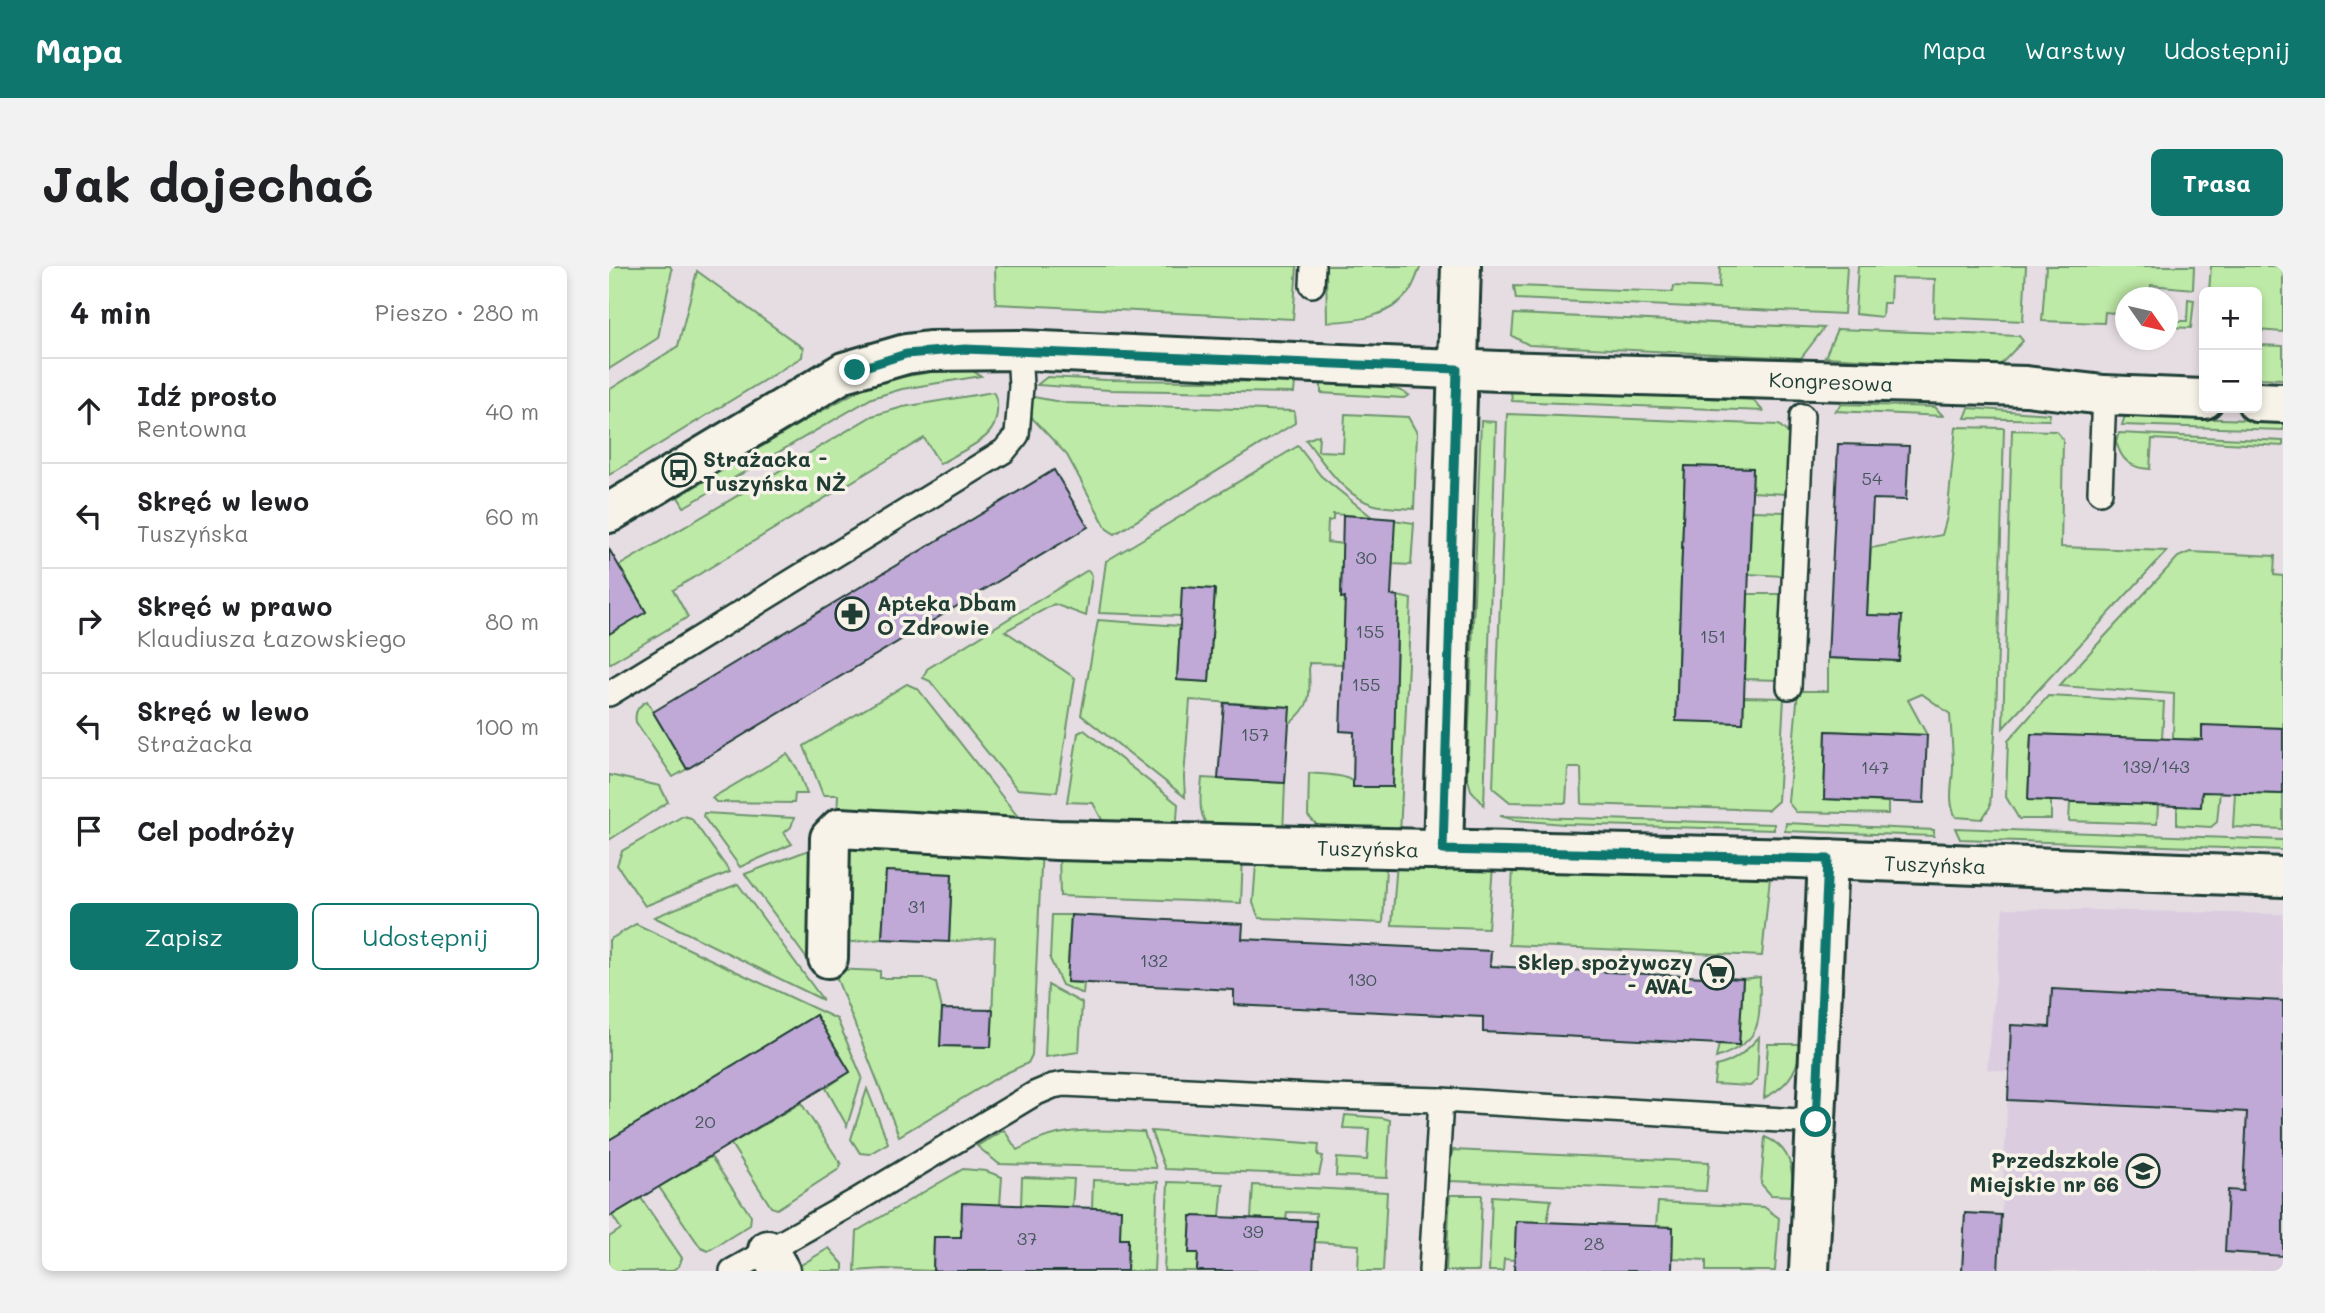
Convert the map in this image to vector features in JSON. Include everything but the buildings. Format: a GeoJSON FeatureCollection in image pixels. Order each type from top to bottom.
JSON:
{"type":"FeatureCollection","features":[{"type":"Feature","properties":{"kind":"street"},"geometry":{"type":"LineString","coordinates":[[1443,850],[1461,266]]}},
{"type":"Feature","properties":{"kind":"street","name":"Kongresowa"},"geometry":{"type":"LineString","coordinates":[[609,513],[844,372],[895,357],[929,351],[1019,350],[1457,369],[2026,386],[2104,395],[2199,399]]}},
{"type":"Feature","properties":{"kind":"street"},"geometry":{"type":"LineString","coordinates":[[2262,402],[2283,403]]}},
{"type":"Feature","properties":{"kind":"street","name":"Tuszyńska"},"geometry":{"type":"LineString","coordinates":[[828,958],[829,838],[840,828],[1057,840],[1828,859],[2283,877]]}},
{"type":"Feature","properties":{"kind":"street"},"geometry":{"type":"LineString","coordinates":[[1809,1271],[1828,859]]}},
{"type":"Feature","properties":{"kind":"lane"},"geometry":{"type":"LineString","coordinates":[[609,694],[1004,451],[1017,435],[1021,386],[1019,350]]}},
{"type":"Feature","properties":{"kind":"lane"},"geometry":{"type":"LineString","coordinates":[[2100,492],[2104,395]]}},
{"type":"Feature","properties":{"kind":"lane"},"geometry":{"type":"LineString","coordinates":[[1789,687],[1802,416]]}},
{"type":"Feature","properties":{"kind":"lane"},"geometry":{"type":"LineString","coordinates":[[732,1271],[774,1260],[854,1202],[1034,1094],[1064,1084],[1441,1100],[1816,1122]]}},
{"type":"Feature","properties":{"kind":"lane"},"geometry":{"type":"LineString","coordinates":[[1431,1271],[1441,1100]]}},
{"type":"Feature","properties":{"kind":"shaded area","name":"Przedszkole Miejskie nr 66"},"geometry":{"type":"Polygon","coordinates":[[[2003,908],[2283,914],[2283,1271],[1998,1271],[2009,1072],[1987,1069],[2003,908]]]}},
{"type":"Feature","properties":{"kind":"green space"},"geometry":{"type":"Polygon","coordinates":[[[609,266],[670,266],[672,270],[658,338],[609,369],[609,266]]]}},
{"type":"Feature","properties":{"kind":"green space"},"geometry":{"type":"Polygon","coordinates":[[[995,266],[1297,266],[1293,319],[996,304],[995,266]]]}},
{"type":"Feature","properties":{"kind":"green space"},"geometry":{"type":"Polygon","coordinates":[[[1326,266],[1421,266],[1409,292],[1392,308],[1361,319],[1327,322],[1326,266]]]}},
{"type":"Feature","properties":{"kind":"green space"},"geometry":{"type":"Polygon","coordinates":[[[1720,266],[1847,266],[1844,314],[1516,299],[1514,286],[1673,292],[1674,286],[1719,288],[1720,266]]]}},
{"type":"Feature","properties":{"kind":"green space"},"geometry":{"type":"Polygon","coordinates":[[[1858,266],[2026,266],[2023,321],[1934,317],[1935,279],[1891,278],[1890,303],[1883,303],[1882,317],[1855,314],[1858,266]]]}},
{"type":"Feature","properties":{"kind":"green space"},"geometry":{"type":"Polygon","coordinates":[[[2046,266],[2194,266],[2193,289],[2151,285],[2115,287],[2115,313],[2105,312],[2104,323],[2042,321],[2046,266]]]}},
{"type":"Feature","properties":{"kind":"green space"},"geometry":{"type":"Polygon","coordinates":[[[2211,266],[2283,266],[2283,332],[2262,330],[2262,287],[2209,287],[2211,266]]]}},
{"type":"Feature","properties":{"kind":"green space"},"geometry":{"type":"Polygon","coordinates":[[[697,271],[803,348],[802,357],[609,475],[609,390],[678,346],[697,271]]]}},
{"type":"Feature","properties":{"kind":"green space"},"geometry":{"type":"Polygon","coordinates":[[[2188,299],[2194,300],[2191,328],[2178,327],[2178,321],[2187,321],[2188,299]]]}},
{"type":"Feature","properties":{"kind":"green space"},"geometry":{"type":"Polygon","coordinates":[[[1514,314],[1824,328],[1801,358],[1529,345],[1512,336],[1514,314]]]}},
{"type":"Feature","properties":{"kind":"green space"},"geometry":{"type":"Polygon","coordinates":[[[1837,329],[2019,336],[2023,341],[1998,367],[1825,357],[1837,329]]]}},
{"type":"Feature","properties":{"kind":"green space"},"geometry":{"type":"Polygon","coordinates":[[[2262,345],[2283,346],[2283,379],[2262,378],[2262,345]]]}},
{"type":"Feature","properties":{"kind":"green space"},"geometry":{"type":"Polygon","coordinates":[[[956,368],[971,370],[981,376],[902,389],[872,398],[684,507],[678,497],[863,388],[901,377],[956,368]]]}},
{"type":"Feature","properties":{"kind":"green space"},"geometry":{"type":"Polygon","coordinates":[[[1047,377],[1295,382],[1294,393],[1109,390],[1037,385],[1047,377]]]}},
{"type":"Feature","properties":{"kind":"green space"},"geometry":{"type":"Polygon","coordinates":[[[1321,381],[1377,384],[1409,395],[1404,398],[1321,393],[1321,381]]]}},
{"type":"Feature","properties":{"kind":"green space"},"geometry":{"type":"Polygon","coordinates":[[[1511,390],[1753,400],[1763,411],[1512,401],[1511,390]]]}},
{"type":"Feature","properties":{"kind":"green space"},"geometry":{"type":"Polygon","coordinates":[[[993,392],[997,402],[996,419],[988,434],[978,442],[940,464],[924,438],[673,590],[688,617],[609,664],[609,633],[646,612],[623,572],[612,570],[872,416],[903,407],[993,392]]]}},
{"type":"Feature","properties":{"kind":"green space"},"geometry":{"type":"Polygon","coordinates":[[[1028,396],[1066,403],[1294,411],[1295,423],[1115,534],[1107,529],[1067,455],[1033,419],[1028,410],[1028,396]]]}},
{"type":"Feature","properties":{"kind":"green space"},"geometry":{"type":"Polygon","coordinates":[[[1842,404],[1935,407],[1943,416],[1835,411],[1842,404]]]}},
{"type":"Feature","properties":{"kind":"green space"},"geometry":{"type":"Polygon","coordinates":[[[1969,408],[2050,414],[2049,420],[1965,418],[1969,408]]]}},
{"type":"Feature","properties":{"kind":"green space"},"geometry":{"type":"Polygon","coordinates":[[[1345,414],[1408,417],[1417,433],[1414,509],[1375,505],[1354,495],[1336,478],[1306,440],[1319,435],[1318,451],[1343,452],[1345,414]]]}},
{"type":"Feature","properties":{"kind":"green space"},"geometry":{"type":"Polygon","coordinates":[[[1507,414],[1779,425],[1789,434],[1786,494],[1752,492],[1753,468],[1685,466],[1676,720],[1743,723],[1744,697],[1784,698],[1778,801],[1768,810],[1582,804],[1581,768],[1568,768],[1566,803],[1510,802],[1493,788],[1507,414]]]}},
{"type":"Feature","properties":{"kind":"green space"},"geometry":{"type":"Polygon","coordinates":[[[2125,416],[2283,421],[2283,430],[2122,425],[2125,416]]]}},
{"type":"Feature","properties":{"kind":"green space"},"geometry":{"type":"Polygon","coordinates":[[[1481,421],[1496,422],[1484,805],[1471,790],[1467,776],[1481,421]]]}},
{"type":"Feature","properties":{"kind":"green space"},"geometry":{"type":"Polygon","coordinates":[[[1956,427],[2004,428],[1996,718],[1990,807],[1982,819],[1956,817],[1951,799],[1953,766],[1950,714],[1922,694],[1908,700],[1927,735],[1826,731],[1824,799],[1888,802],[1888,814],[1796,812],[1788,802],[1798,691],[1828,691],[1828,658],[1899,661],[1901,617],[1867,615],[1871,548],[1942,535],[1947,517],[1956,427]]]}},
{"type":"Feature","properties":{"kind":"green space"},"geometry":{"type":"Polygon","coordinates":[[[2012,430],[2056,431],[2063,439],[2061,547],[2167,551],[2003,728],[2012,430]]]}},
{"type":"Feature","properties":{"kind":"green space"},"geometry":{"type":"Polygon","coordinates":[[[2119,433],[2283,441],[2283,446],[2152,439],[2150,469],[2127,462],[2116,441],[2119,433]]]}},
{"type":"Feature","properties":{"kind":"green space"},"geometry":{"type":"Polygon","coordinates":[[[1298,446],[1321,476],[1372,517],[1333,514],[1333,520],[1328,521],[1327,542],[1343,544],[1343,664],[1309,663],[1310,690],[1307,704],[1289,724],[1289,707],[1190,700],[1185,797],[1081,715],[1098,620],[1180,626],[1177,680],[1209,682],[1215,590],[1181,616],[1099,613],[1106,561],[1298,446]]]}},
{"type":"Feature","properties":{"kind":"green space"},"geometry":{"type":"Polygon","coordinates":[[[1752,511],[1786,512],[1783,576],[1749,574],[1752,511]]]}},
{"type":"Feature","properties":{"kind":"green space"},"geometry":{"type":"Polygon","coordinates":[[[1387,519],[1414,523],[1411,565],[1392,564],[1387,519]]]}},
{"type":"Feature","properties":{"kind":"green space"},"geometry":{"type":"Polygon","coordinates":[[[2190,552],[2275,556],[2274,575],[2283,576],[2283,728],[2202,726],[2202,740],[2173,739],[2174,694],[2059,686],[2178,557],[2190,552]]]}},
{"type":"Feature","properties":{"kind":"green space"},"geometry":{"type":"Polygon","coordinates":[[[1088,570],[1092,575],[1086,616],[1054,604],[1005,631],[1075,678],[1057,792],[1017,789],[930,681],[923,678],[927,669],[1088,570]]]}},
{"type":"Feature","properties":{"kind":"green space"},"geometry":{"type":"Polygon","coordinates":[[[1748,594],[1781,594],[1780,680],[1745,679],[1748,594]]]}},
{"type":"Feature","properties":{"kind":"green space"},"geometry":{"type":"Polygon","coordinates":[[[1398,596],[1411,599],[1400,835],[1322,830],[1308,816],[1309,773],[1343,777],[1360,787],[1385,787],[1393,780],[1398,596]]]}},
{"type":"Feature","properties":{"kind":"green space"},"geometry":{"type":"Polygon","coordinates":[[[907,684],[918,689],[1026,827],[837,820],[838,795],[823,795],[804,746],[907,684]]]}},
{"type":"Feature","properties":{"kind":"green space"},"geometry":{"type":"Polygon","coordinates":[[[2048,696],[2164,702],[2162,739],[2031,734],[2028,799],[2051,801],[2051,819],[2019,819],[2006,797],[2008,741],[2048,696]]]}},
{"type":"Feature","properties":{"kind":"green space"},"geometry":{"type":"Polygon","coordinates":[[[647,701],[687,769],[673,777],[636,722],[638,709],[647,701]]]}},
{"type":"Feature","properties":{"kind":"green space"},"geometry":{"type":"Polygon","coordinates":[[[1084,730],[1178,804],[1176,833],[1108,831],[1093,803],[1067,802],[1078,733],[1084,730]]]}},
{"type":"Feature","properties":{"kind":"green space"},"geometry":{"type":"Polygon","coordinates":[[[787,754],[797,768],[807,794],[795,794],[794,803],[716,802],[712,798],[787,754]]]}},
{"type":"Feature","properties":{"kind":"green space"},"geometry":{"type":"Polygon","coordinates":[[[609,775],[660,786],[668,802],[609,840],[609,775]]]}},
{"type":"Feature","properties":{"kind":"green space"},"geometry":{"type":"Polygon","coordinates":[[[1202,778],[1285,783],[1283,834],[1213,833],[1202,814],[1202,778]]]}},
{"type":"Feature","properties":{"kind":"green space"},"geometry":{"type":"Polygon","coordinates":[[[2202,791],[2220,791],[2217,822],[2211,827],[2177,825],[2177,806],[2202,791]]]}},
{"type":"Feature","properties":{"kind":"green space"},"geometry":{"type":"Polygon","coordinates":[[[2235,792],[2283,794],[2283,829],[2233,827],[2235,792]]]}},
{"type":"Feature","properties":{"kind":"green space"},"geometry":{"type":"Polygon","coordinates":[[[2070,802],[2158,805],[2157,824],[2069,821],[2070,802]]]}},
{"type":"Feature","properties":{"kind":"green space"},"geometry":{"type":"Polygon","coordinates":[[[704,813],[794,818],[791,827],[784,833],[792,844],[740,867],[703,816],[704,813]]]}},
{"type":"Feature","properties":{"kind":"green space"},"geometry":{"type":"Polygon","coordinates":[[[683,816],[691,818],[730,872],[645,906],[617,865],[622,851],[683,816]]]}},
{"type":"Feature","properties":{"kind":"green space"},"geometry":{"type":"Polygon","coordinates":[[[1500,816],[1774,824],[1774,830],[1564,824],[1515,820],[1500,816]]]}},
{"type":"Feature","properties":{"kind":"green space"},"geometry":{"type":"Polygon","coordinates":[[[1786,823],[1934,830],[1934,836],[1785,831],[1786,823]]]}},
{"type":"Feature","properties":{"kind":"green space"},"geometry":{"type":"Polygon","coordinates":[[[1955,828],[2283,840],[2283,850],[1960,839],[1955,828]]]}},
{"type":"Feature","properties":{"kind":"green space"},"geometry":{"type":"Polygon","coordinates":[[[843,847],[1042,847],[1032,1055],[1028,1063],[1002,1075],[899,1136],[833,969],[880,971],[880,978],[924,978],[936,983],[942,1009],[941,1046],[991,1047],[995,937],[949,942],[952,874],[886,871],[882,939],[844,943],[843,847]]]}},
{"type":"Feature","properties":{"kind":"green space"},"geometry":{"type":"Polygon","coordinates":[[[1059,848],[1243,856],[1241,903],[1060,896],[1059,848]]]}},
{"type":"Feature","properties":{"kind":"green space"},"geometry":{"type":"Polygon","coordinates":[[[809,850],[814,855],[815,970],[745,874],[809,850]]]}},
{"type":"Feature","properties":{"kind":"green space"},"geometry":{"type":"Polygon","coordinates":[[[1397,862],[1493,867],[1488,928],[1392,925],[1397,862]]]}},
{"type":"Feature","properties":{"kind":"green space"},"geometry":{"type":"Polygon","coordinates":[[[1256,864],[1345,869],[1386,867],[1383,923],[1259,918],[1253,903],[1256,864]]]}},
{"type":"Feature","properties":{"kind":"green space"},"geometry":{"type":"Polygon","coordinates":[[[1513,868],[1770,877],[1762,956],[1509,945],[1513,868]]]}},
{"type":"Feature","properties":{"kind":"green space"},"geometry":{"type":"Polygon","coordinates":[[[738,884],[823,1000],[654,917],[738,884]]]}},
{"type":"Feature","properties":{"kind":"green space"},"geometry":{"type":"Polygon","coordinates":[[[1052,915],[1071,915],[1067,982],[1084,983],[1083,994],[1062,985],[1050,959],[1052,915]]]}},
{"type":"Feature","properties":{"kind":"green space"},"geometry":{"type":"Polygon","coordinates":[[[636,924],[837,1019],[862,1077],[847,1126],[826,1088],[850,1072],[816,1015],[609,1140],[609,940],[636,924]]]}},
{"type":"Feature","properties":{"kind":"green space"},"geometry":{"type":"Polygon","coordinates":[[[1760,977],[1760,1006],[1756,1028],[1743,1044],[1716,1058],[1719,1044],[1739,1045],[1743,979],[1760,977]]]}},
{"type":"Feature","properties":{"kind":"green space"},"geometry":{"type":"Polygon","coordinates":[[[1048,985],[1082,1003],[1079,1052],[1045,1057],[1048,985]]]}},
{"type":"Feature","properties":{"kind":"green space"},"geometry":{"type":"Polygon","coordinates":[[[1759,1037],[1757,1080],[1750,1086],[1714,1084],[1716,1066],[1739,1056],[1759,1037]]]}},
{"type":"Feature","properties":{"kind":"green space"},"geometry":{"type":"Polygon","coordinates":[[[1768,1044],[1800,1044],[1798,1062],[1791,1077],[1779,1089],[1764,1098],[1768,1044]]]}},
{"type":"Feature","properties":{"kind":"green space"},"geometry":{"type":"Polygon","coordinates":[[[867,1089],[888,1143],[869,1154],[860,1153],[851,1139],[867,1089]]]}},
{"type":"Feature","properties":{"kind":"green space"},"geometry":{"type":"Polygon","coordinates":[[[801,1103],[841,1164],[839,1169],[777,1209],[771,1207],[731,1144],[801,1103]]]}},
{"type":"Feature","properties":{"kind":"green space"},"geometry":{"type":"Polygon","coordinates":[[[1345,1115],[1390,1120],[1387,1178],[1336,1176],[1337,1158],[1367,1160],[1369,1129],[1343,1128],[1345,1115]]]}},
{"type":"Feature","properties":{"kind":"green space"},"geometry":{"type":"Polygon","coordinates":[[[1004,1130],[1017,1150],[1049,1136],[1064,1133],[1094,1130],[1144,1132],[1156,1168],[999,1164],[977,1146],[1004,1130]]]}},
{"type":"Feature","properties":{"kind":"green space"},"geometry":{"type":"Polygon","coordinates":[[[1151,1131],[1319,1144],[1318,1155],[1323,1156],[1319,1175],[1165,1169],[1151,1131]]]}},
{"type":"Feature","properties":{"kind":"green space"},"geometry":{"type":"Polygon","coordinates":[[[1765,1137],[1781,1147],[1786,1154],[1791,1169],[1793,1196],[1771,1195],[1761,1184],[1765,1137]]]}},
{"type":"Feature","properties":{"kind":"green space"},"geometry":{"type":"Polygon","coordinates":[[[1453,1150],[1709,1162],[1706,1191],[1449,1181],[1449,1162],[1453,1150]]]}},
{"type":"Feature","properties":{"kind":"green space"},"geometry":{"type":"Polygon","coordinates":[[[711,1157],[751,1216],[750,1225],[708,1251],[701,1248],[659,1187],[711,1157]]]}},
{"type":"Feature","properties":{"kind":"green space"},"geometry":{"type":"Polygon","coordinates":[[[963,1169],[986,1171],[1002,1177],[1000,1205],[962,1204],[961,1237],[934,1237],[933,1271],[855,1271],[857,1231],[963,1169]]]}},
{"type":"Feature","properties":{"kind":"green space"},"geometry":{"type":"Polygon","coordinates":[[[1022,1177],[1074,1179],[1072,1208],[1021,1206],[1022,1177]]]}},
{"type":"Feature","properties":{"kind":"green space"},"geometry":{"type":"Polygon","coordinates":[[[1093,1180],[1158,1182],[1154,1271],[1127,1271],[1128,1240],[1120,1239],[1092,1208],[1093,1180]]]}},
{"type":"Feature","properties":{"kind":"green space"},"geometry":{"type":"Polygon","coordinates":[[[1168,1182],[1223,1184],[1220,1217],[1191,1216],[1189,1253],[1198,1253],[1197,1271],[1164,1271],[1168,1182]]]}},
{"type":"Feature","properties":{"kind":"green space"},"geometry":{"type":"Polygon","coordinates":[[[1253,1185],[1387,1192],[1383,1271],[1358,1271],[1359,1245],[1315,1242],[1316,1213],[1287,1212],[1286,1220],[1251,1218],[1253,1185]]]}},
{"type":"Feature","properties":{"kind":"green space"},"geometry":{"type":"Polygon","coordinates":[[[1450,1195],[1482,1195],[1479,1271],[1446,1271],[1450,1195]]]}},
{"type":"Feature","properties":{"kind":"green space"},"geometry":{"type":"Polygon","coordinates":[[[1492,1196],[1551,1200],[1547,1223],[1515,1260],[1504,1259],[1503,1271],[1489,1271],[1492,1196]]]}},
{"type":"Feature","properties":{"kind":"green space"},"geometry":{"type":"Polygon","coordinates":[[[641,1198],[682,1258],[679,1266],[671,1271],[609,1271],[609,1237],[621,1229],[612,1215],[641,1198]]]}},
{"type":"Feature","properties":{"kind":"green space"},"geometry":{"type":"Polygon","coordinates":[[[1658,1202],[1764,1207],[1779,1218],[1775,1271],[1706,1271],[1706,1260],[1672,1258],[1673,1228],[1656,1227],[1658,1202]]]}},
{"type":"Feature","properties":{"kind":"green space"},"geometry":{"type":"Polygon","coordinates":[[[829,1248],[843,1264],[843,1271],[802,1271],[801,1265],[829,1248]]]}},
{"type":"Feature","properties":{"kind":"place","name":"Strażacka - Tuszyńska NŻ"},"geometry":{"type":"Point","coordinates":[679,470]}},
{"type":"Feature","properties":{"kind":"place","name":"Apteka Dbam O Zdrowie"},"geometry":{"type":"Point","coordinates":[852,614]}},
{"type":"Feature","properties":{"kind":"place","name":"Sklep spożywczy - AVAL"},"geometry":{"type":"Point","coordinates":[1717,973]}},
{"type":"Feature","properties":{"kind":"place","name":"Przedszkole Miejskie nr 66"},"geometry":{"type":"Point","coordinates":[2143,1171]}},
{"type":"Feature","properties":{"kind":"route"},"geometry":{"type":"LineString","coordinates":[[855,370],[906,354],[965,349],[1457,369],[1443,850],[1828,859],[1816,1122]]}}]}
